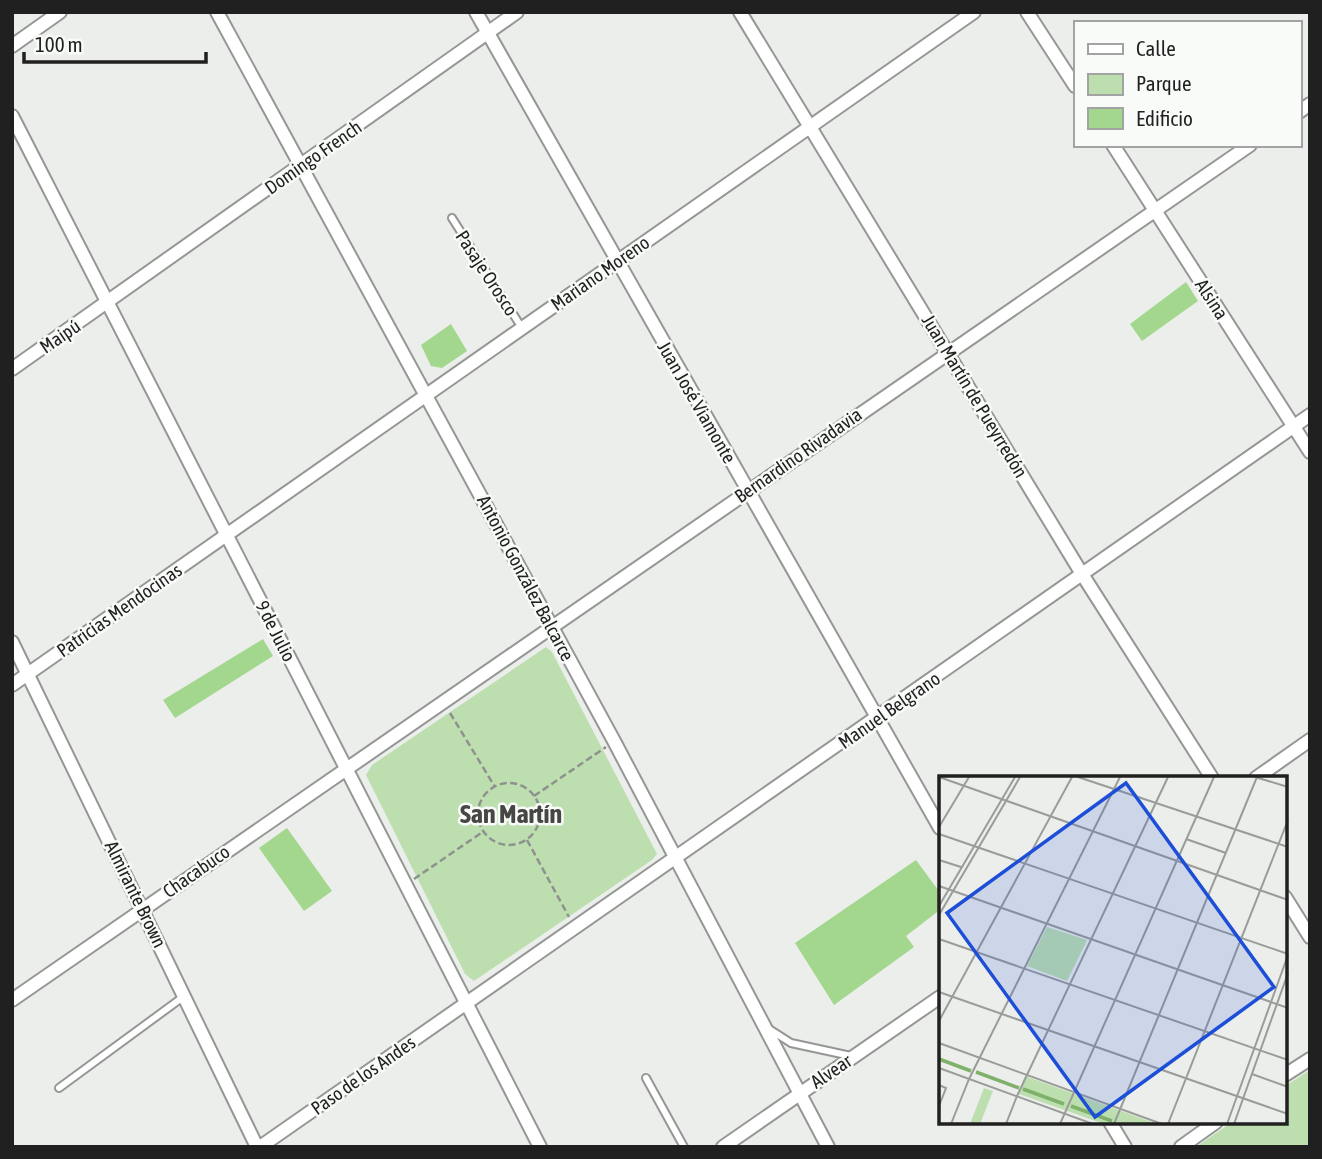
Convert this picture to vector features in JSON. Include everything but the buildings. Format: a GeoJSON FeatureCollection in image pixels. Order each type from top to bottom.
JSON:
{"type":"FeatureCollection","features":[{"type":"Feature","properties":{"kind":"street"},"geometry":{"type":"LineString","coordinates":[[12,46],[60,12]]}},
{"type":"Feature","properties":{"kind":"street","name":"Antonio González Balcarce"},"geometry":{"type":"LineString","coordinates":[[217,12],[614,741],[828,1147]]}},
{"type":"Feature","properties":{"kind":"street","name":"Juan José Viamonte"},"geometry":{"type":"LineString","coordinates":[[476,12],[939,826]]}},
{"type":"Feature","properties":{"kind":"street","name":"Domingo French"},"geometry":{"type":"LineString","coordinates":[[108,303],[517,12]]}},
{"type":"Feature","properties":{"kind":"street","name":"Juan Martín de Pueyrredón"},"geometry":{"type":"LineString","coordinates":[[740,12],[1082,574],[1211,776]]}},
{"type":"Feature","properties":{"kind":"street","name":"Mariano Moreno"},"geometry":{"type":"LineString","coordinates":[[226,534],[974,12]]}},
{"type":"Feature","properties":{"kind":"street"},"geometry":{"type":"LineString","coordinates":[[1027,12],[1074,84]]}},
{"type":"Feature","properties":{"kind":"street","name":"9 de Julio"},"geometry":{"type":"LineString","coordinates":[[12,116],[540,1147]]}},
{"type":"Feature","properties":{"kind":"street","name":"Alsina"},"geometry":{"type":"LineString","coordinates":[[1114,147],[1310,452]]}},
{"type":"Feature","properties":{"kind":"street","name":"Bernardino Rivadavia"},"geometry":{"type":"LineString","coordinates":[[346,767],[1248,147]]}},
{"type":"Feature","properties":{"kind":"street","name":"Maipú"},"geometry":{"type":"LineString","coordinates":[[12,369],[108,303]]}},
{"type":"Feature","properties":{"kind":"street","name":"Manuel Belgrano"},"geometry":{"type":"LineString","coordinates":[[467,1003],[878,719],[1310,415]]}},
{"type":"Feature","properties":{"kind":"street","name":"Patricias Mendocinas"},"geometry":{"type":"LineString","coordinates":[[12,685],[226,534]]}},
{"type":"Feature","properties":{"kind":"street","name":"Almirante Brown"},"geometry":{"type":"LineString","coordinates":[[12,642],[258,1147]]}},
{"type":"Feature","properties":{"kind":"street"},"geometry":{"type":"LineString","coordinates":[[1259,776],[1310,740]]}},
{"type":"Feature","properties":{"kind":"street","name":"Chacabuco"},"geometry":{"type":"LineString","coordinates":[[12,1000],[346,767]]}},
{"type":"Feature","properties":{"kind":"street"},"geometry":{"type":"LineString","coordinates":[[1287,900],[1310,937]]}},
{"type":"Feature","properties":{"kind":"street","name":"Alvear"},"geometry":{"type":"LineString","coordinates":[[723,1147],[939,998]]}},
{"type":"Feature","properties":{"kind":"street","name":"Paso de los Andes"},"geometry":{"type":"LineString","coordinates":[[258,1147],[467,1003]]}},
{"type":"Feature","properties":{"kind":"street"},"geometry":{"type":"LineString","coordinates":[[1287,1074],[1310,1059]]}},
{"type":"Feature","properties":{"kind":"street"},"geometry":{"type":"LineString","coordinates":[[1111,1124],[1125,1147]]}},
{"type":"Feature","properties":{"kind":"street"},"geometry":{"type":"LineString","coordinates":[[1181,1147],[1213,1124]]}},
{"type":"Feature","properties":{"kind":"lane","name":"Pasaje Orosco"},"geometry":{"type":"LineString","coordinates":[[452,218],[522,328]]}},
{"type":"Feature","properties":{"kind":"lane"},"geometry":{"type":"LineString","coordinates":[[59,1088],[185,996]]}},
{"type":"Feature","properties":{"kind":"lane"},"geometry":{"type":"LineString","coordinates":[[767,1028],[791,1043],[853,1057]]}},
{"type":"Feature","properties":{"kind":"lane"},"geometry":{"type":"LineString","coordinates":[[646,1077],[684,1147]]}},
{"type":"Feature","properties":{"kind":"path"},"geometry":{"type":"LineString","coordinates":[[443,702],[495,787]]}},
{"type":"Feature","properties":{"kind":"path"},"geometry":{"type":"LineString","coordinates":[[534,796],[614,741]]}},
{"type":"Feature","properties":{"kind":"path"},"geometry":{"type":"LineString","coordinates":[[516,784],[534,796],[540,816],[536,830],[527,840],[507,845],[494,841],[484,831],[479,810],[484,796],[495,787],[516,784]]}},
{"type":"Feature","properties":{"kind":"path"},"geometry":{"type":"LineString","coordinates":[[406,885],[484,831]]}},
{"type":"Feature","properties":{"kind":"path"},"geometry":{"type":"LineString","coordinates":[[527,840],[575,928]]}},
{"type":"Feature","properties":{"kind":"green space"},"geometry":{"type":"Polygon","coordinates":[[[546,647],[552,652],[657,854],[474,981],[465,974],[366,775],[372,765],[546,647]]]}},
{"type":"Feature","properties":{"kind":"green space"},"geometry":{"type":"Polygon","coordinates":[[[1310,1070],[1310,1147],[1196,1147],[1229,1124],[1287,1124],[1287,1085],[1310,1070]]]}},
{"type":"Feature","properties":{"kind":"district","name":"San Martín"},"geometry":{"type":"Point","coordinates":[511,814]}}]}
